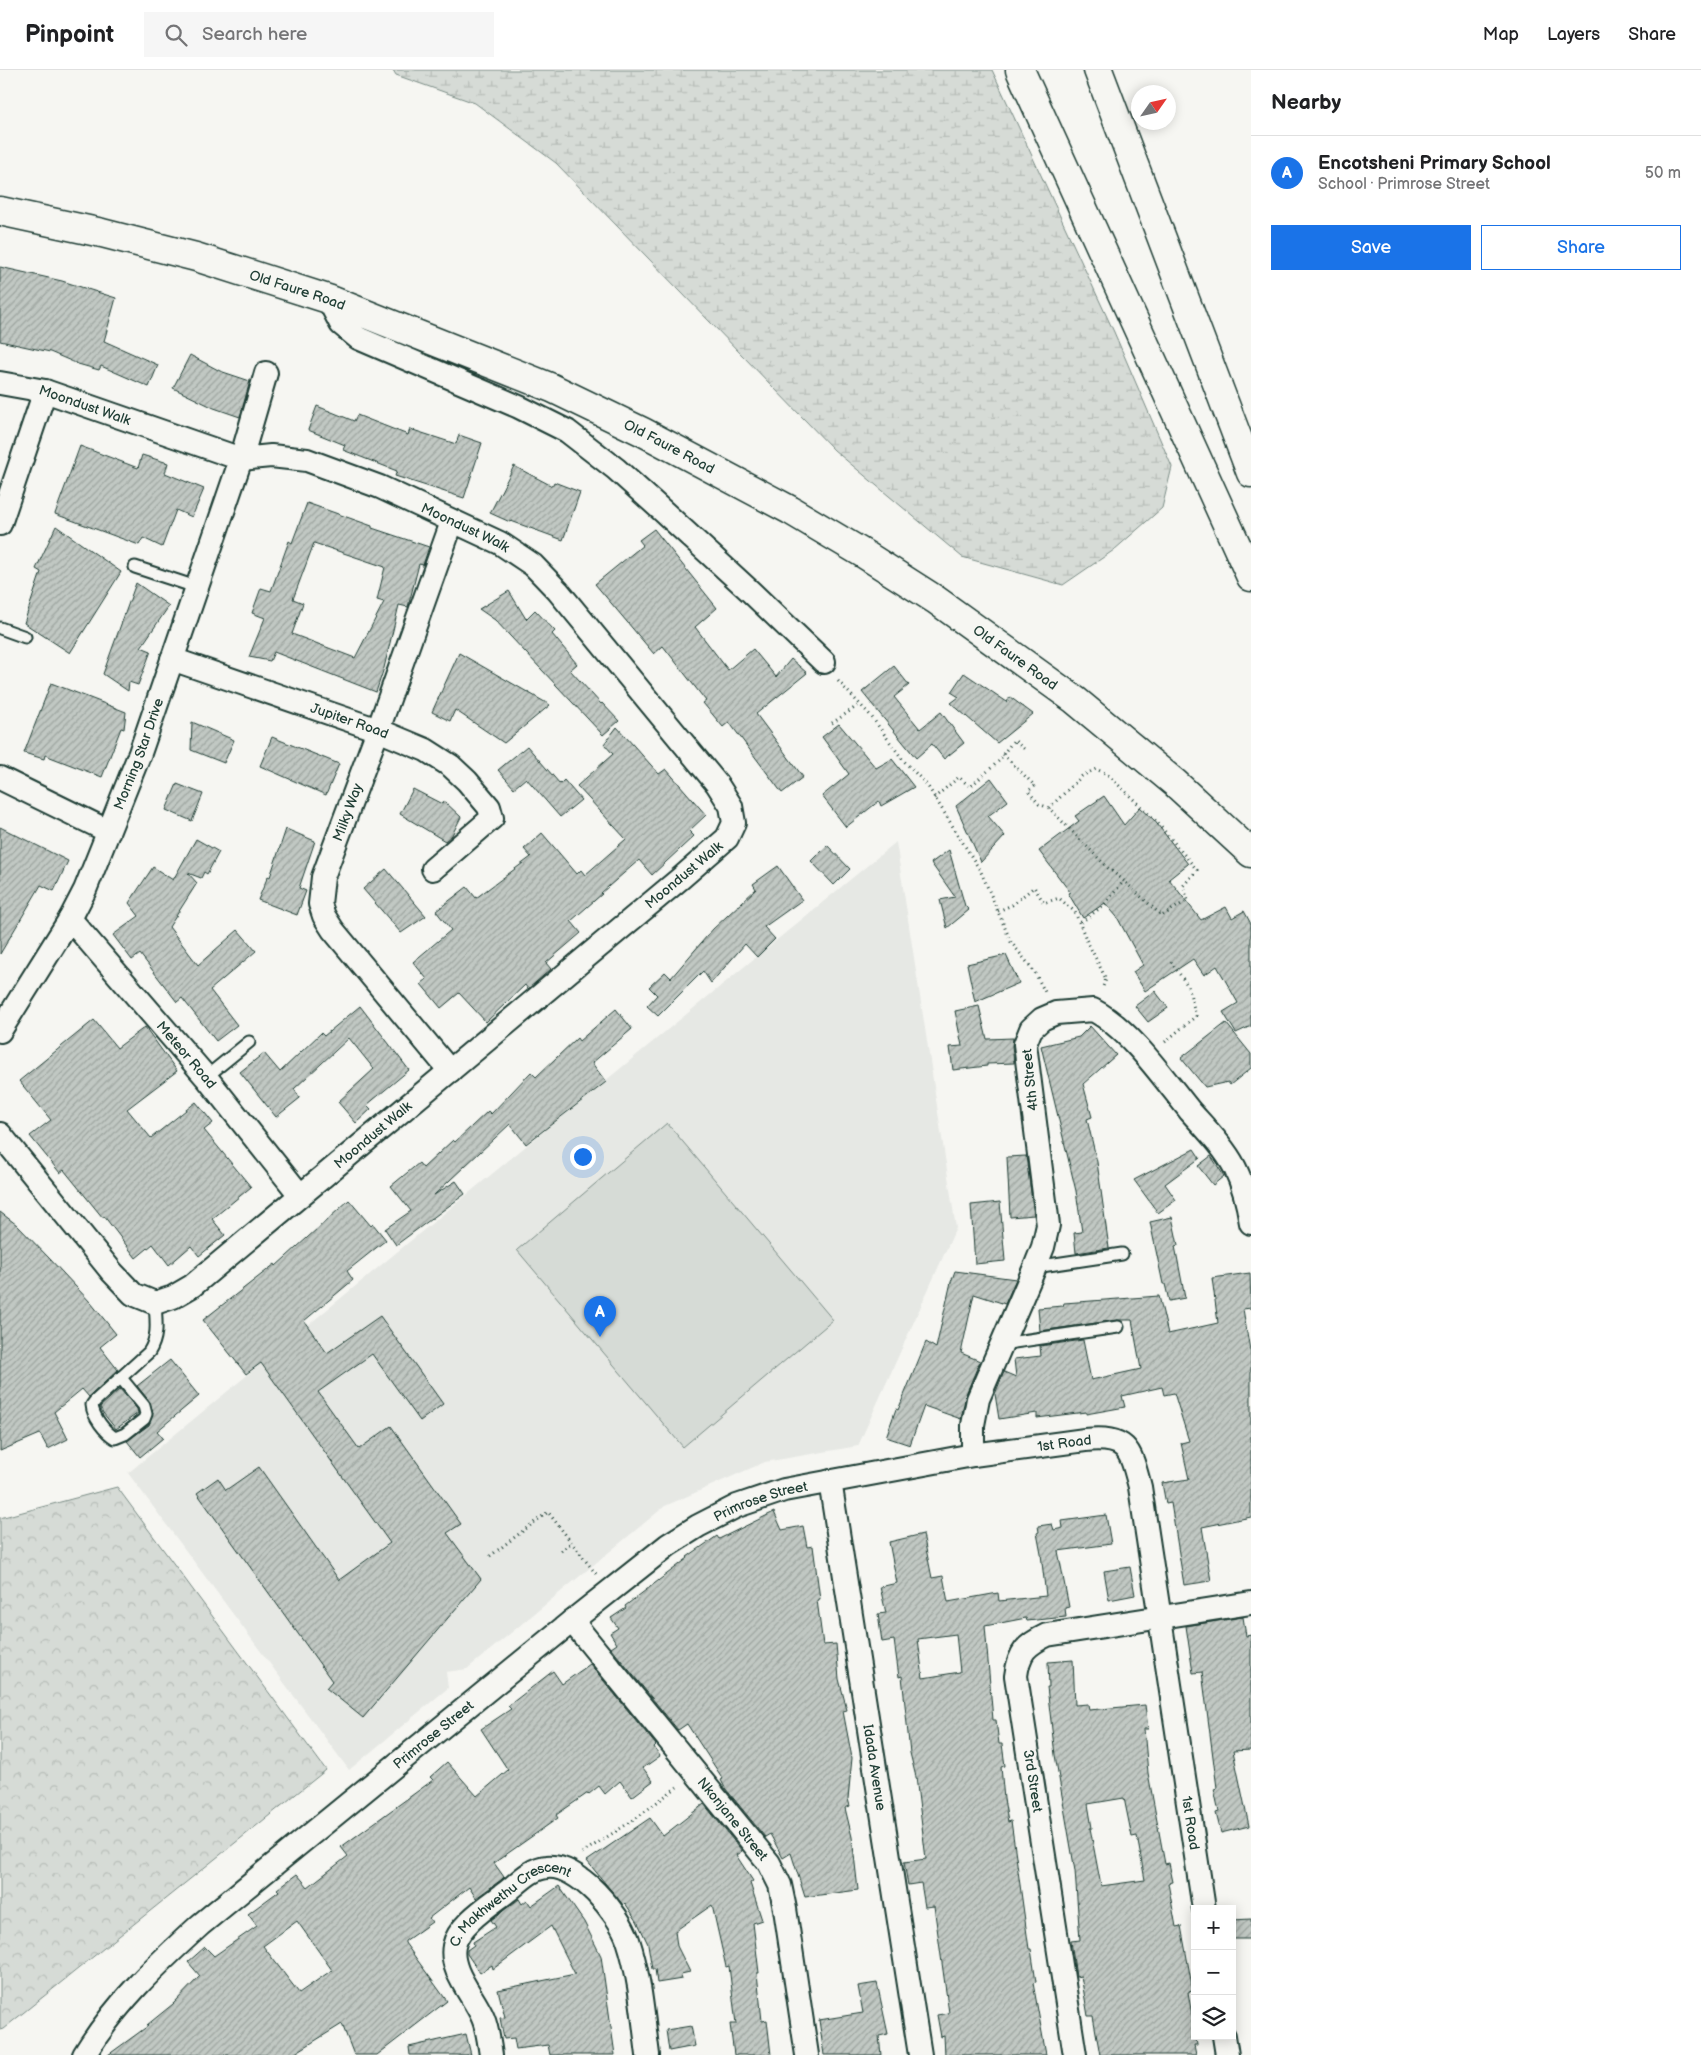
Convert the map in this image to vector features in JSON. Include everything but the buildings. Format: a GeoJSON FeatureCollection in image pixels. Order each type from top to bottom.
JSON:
{"type":"FeatureCollection","features":[{"type":"Feature","properties":{"kind":"main road"},"geometry":{"type":"LineString","coordinates":[[1020,70],[1251,577]]}},
{"type":"Feature","properties":{"kind":"main road"},"geometry":{"type":"LineString","coordinates":[[1098,70],[1251,473]]}},
{"type":"Feature","properties":{"kind":"main road","name":"Old Faure Road"},"geometry":{"type":"LineString","coordinates":[[0,211],[102,233],[196,257],[328,299],[552,388],[730,477],[864,554],[964,620],[1075,700],[1175,782],[1251,853]]}},
{"type":"Feature","properties":{"kind":"street"},"geometry":{"type":"LineString","coordinates":[[328,299],[341,324],[358,338],[519,406],[567,431],[616,469],[658,506],[824,662]]}},
{"type":"Feature","properties":{"kind":"street","name":"Morning Star Drive"},"geometry":{"type":"LineString","coordinates":[[0,1031],[70,919],[85,890],[140,753],[196,587],[242,459],[266,373]]}},
{"type":"Feature","properties":{"kind":"street","name":"Moondust Walk"},"geometry":{"type":"LineString","coordinates":[[0,382],[45,391],[242,459],[271,456],[306,460],[380,487],[500,543],[532,565],[558,591],[717,784],[731,806],[734,823],[727,838],[192,1286],[173,1297],[155,1302]]}},
{"type":"Feature","properties":{"kind":"street"},"geometry":{"type":"LineString","coordinates":[[0,524],[45,391]]}},
{"type":"Feature","properties":{"kind":"street","name":"Milky Way"},"geometry":{"type":"LineString","coordinates":[[450,1071],[333,930],[324,916],[320,904],[323,877],[452,522]]}},
{"type":"Feature","properties":{"kind":"street","name":"Jupiter Road"},"geometry":{"type":"LineString","coordinates":[[172,659],[378,730],[426,750],[451,766],[490,807],[492,818],[432,869]]}},
{"type":"Feature","properties":{"kind":"street"},"geometry":{"type":"LineString","coordinates":[[0,778],[108,832]]}},
{"type":"Feature","properties":{"kind":"street","name":"Meteor Road"},"geometry":{"type":"LineString","coordinates":[[70,919],[206,1077],[300,1195]]}},
{"type":"Feature","properties":{"kind":"street"},"geometry":{"type":"LineString","coordinates":[[1093,1010],[1117,1027],[1146,1057],[1219,1145],[1234,1166],[1247,1199],[1251,1223]]}},
{"type":"Feature","properties":{"kind":"street","name":"4th Street"},"geometry":{"type":"LineString","coordinates":[[973,1455],[973,1425],[978,1399],[1035,1267],[1043,1247],[1048,1225],[1025,1044],[1031,1029],[1042,1019],[1056,1013],[1093,1010]]}},
{"type":"Feature","properties":{"kind":"street"},"geometry":{"type":"LineString","coordinates":[[0,1134],[112,1272],[133,1294],[155,1302]]}},
{"type":"Feature","properties":{"kind":"street","name":"1st Road"},"geometry":{"type":"LineString","coordinates":[[830,1481],[973,1455],[1104,1438],[1114,1440],[1124,1446],[1133,1460],[1140,1487],[1203,1905]]}},
{"type":"Feature","properties":{"kind":"street","name":"Primrose Street"},"geometry":{"type":"LineString","coordinates":[[84,2055],[118,2005],[152,1968],[200,1925],[572,1621],[668,1545],[698,1526],[737,1506],[784,1490],[830,1481]]}},
{"type":"Feature","properties":{"kind":"street","name":"Idada Avenue"},"geometry":{"type":"LineString","coordinates":[[830,1481],[920,2055]]}},
{"type":"Feature","properties":{"kind":"street"},"geometry":{"type":"LineString","coordinates":[[1160,1618],[1251,1603]]}},
{"type":"Feature","properties":{"kind":"street","name":"3rd Street"},"geometry":{"type":"LineString","coordinates":[[1075,2055],[1016,1676],[1018,1659],[1025,1648],[1035,1640],[1047,1635],[1160,1618]]}},
{"type":"Feature","properties":{"kind":"street","name":"Nkonjane Street"},"geometry":{"type":"LineString","coordinates":[[572,1621],[769,1863],[780,1885],[786,1908],[807,2055]]}},
{"type":"Feature","properties":{"kind":"street","name":"C. Makhwethu Crescent"},"geometry":{"type":"LineString","coordinates":[[491,2055],[484,2020],[463,1982],[455,1962],[454,1946],[459,1933],[471,1920],[532,1872],[548,1866],[562,1869],[577,1876],[592,1888],[614,1915],[627,1937],[634,1960],[648,2055]]}},
{"type":"Feature","properties":{"kind":"street"},"geometry":{"type":"LineString","coordinates":[[1225,2040],[1227,2055]]}},
{"type":"Feature","properties":{"kind":"lane"},"geometry":{"type":"LineString","coordinates":[[135,567],[196,587]]}},
{"type":"Feature","properties":{"kind":"lane"},"geometry":{"type":"LineString","coordinates":[[0,628],[25,637]]}},
{"type":"Feature","properties":{"kind":"lane"},"geometry":{"type":"LineString","coordinates":[[206,1077],[249,1042]]}},
{"type":"Feature","properties":{"kind":"lane"},"geometry":{"type":"LineString","coordinates":[[1035,1267],[1122,1254]]}},
{"type":"Feature","properties":{"kind":"lane"},"geometry":{"type":"LineString","coordinates":[[121,1378],[144,1406],[146,1414],[144,1419],[125,1434],[115,1438],[110,1435],[97,1418],[92,1405],[121,1378],[149,1352],[157,1329],[155,1302]]}},
{"type":"Feature","properties":{"kind":"lane"},"geometry":{"type":"LineString","coordinates":[[1001,1344],[1118,1327]]}},
{"type":"Feature","properties":{"kind":"path"},"geometry":{"type":"LineString","coordinates":[[824,662],[871,716],[903,760],[927,784],[981,872],[1011,942],[1034,971],[1056,1013]]}},
{"type":"Feature","properties":{"kind":"path"},"geometry":{"type":"LineString","coordinates":[[832,723],[859,704]]}},
{"type":"Feature","properties":{"kind":"path"},"geometry":{"type":"LineString","coordinates":[[934,798],[958,777],[970,786],[1000,760],[1014,740],[1024,749]]}},
{"type":"Feature","properties":{"kind":"path"},"geometry":{"type":"LineString","coordinates":[[1003,754],[1035,786],[1028,791],[1039,804],[1049,808],[1108,868],[1162,916],[1188,900],[1183,886],[1197,870],[1156,821],[1107,774],[1096,769],[1082,776],[1049,808]]}},
{"type":"Feature","properties":{"kind":"path"},"geometry":{"type":"LineString","coordinates":[[1080,923],[1103,906],[1124,881]]}},
{"type":"Feature","properties":{"kind":"path"},"geometry":{"type":"LineString","coordinates":[[998,911],[1012,905],[1034,887],[1044,903],[1059,898],[1075,912],[1106,979],[1093,1010]]}},
{"type":"Feature","properties":{"kind":"path"},"geometry":{"type":"LineString","coordinates":[[1146,1057],[1196,1016],[1188,986],[1169,959]]}},
{"type":"Feature","properties":{"kind":"path"},"geometry":{"type":"LineString","coordinates":[[490,1556],[548,1512],[601,1580]]}},
{"type":"Feature","properties":{"kind":"path"},"geometry":{"type":"LineString","coordinates":[[561,1551],[572,1542]]}},
{"type":"Feature","properties":{"kind":"path"},"geometry":{"type":"LineString","coordinates":[[562,1869],[586,1850],[664,1798],[694,1773]]}},
{"type":"Feature","properties":{"kind":"shaded area"},"geometry":{"type":"Polygon","coordinates":[[[896,842],[956,1228],[858,1446],[765,1462],[665,1506],[467,1669],[446,1672],[448,1688],[349,1770],[128,1473],[896,842]]]}},
{"type":"Feature","properties":{"kind":"green space"},"geometry":{"type":"Polygon","coordinates":[[[393,70],[992,70],[1114,332],[1172,467],[1162,508],[1114,550],[1063,585],[962,557],[834,450],[556,163],[475,103],[396,75],[393,70]]]}},
{"type":"Feature","properties":{"kind":"green space"},"geometry":{"type":"Polygon","coordinates":[[[667,1123],[833,1320],[683,1447],[517,1250],[667,1123]]]}},
{"type":"Feature","properties":{"kind":"green space"},"geometry":{"type":"Polygon","coordinates":[[[117,1487],[326,1770],[0,2030],[0,1518],[117,1487]]]}},
{"type":"Feature","properties":{"kind":"place","name":"Encotsheni Primary School"},"geometry":{"type":"Point","coordinates":[600,1337]}}]}
